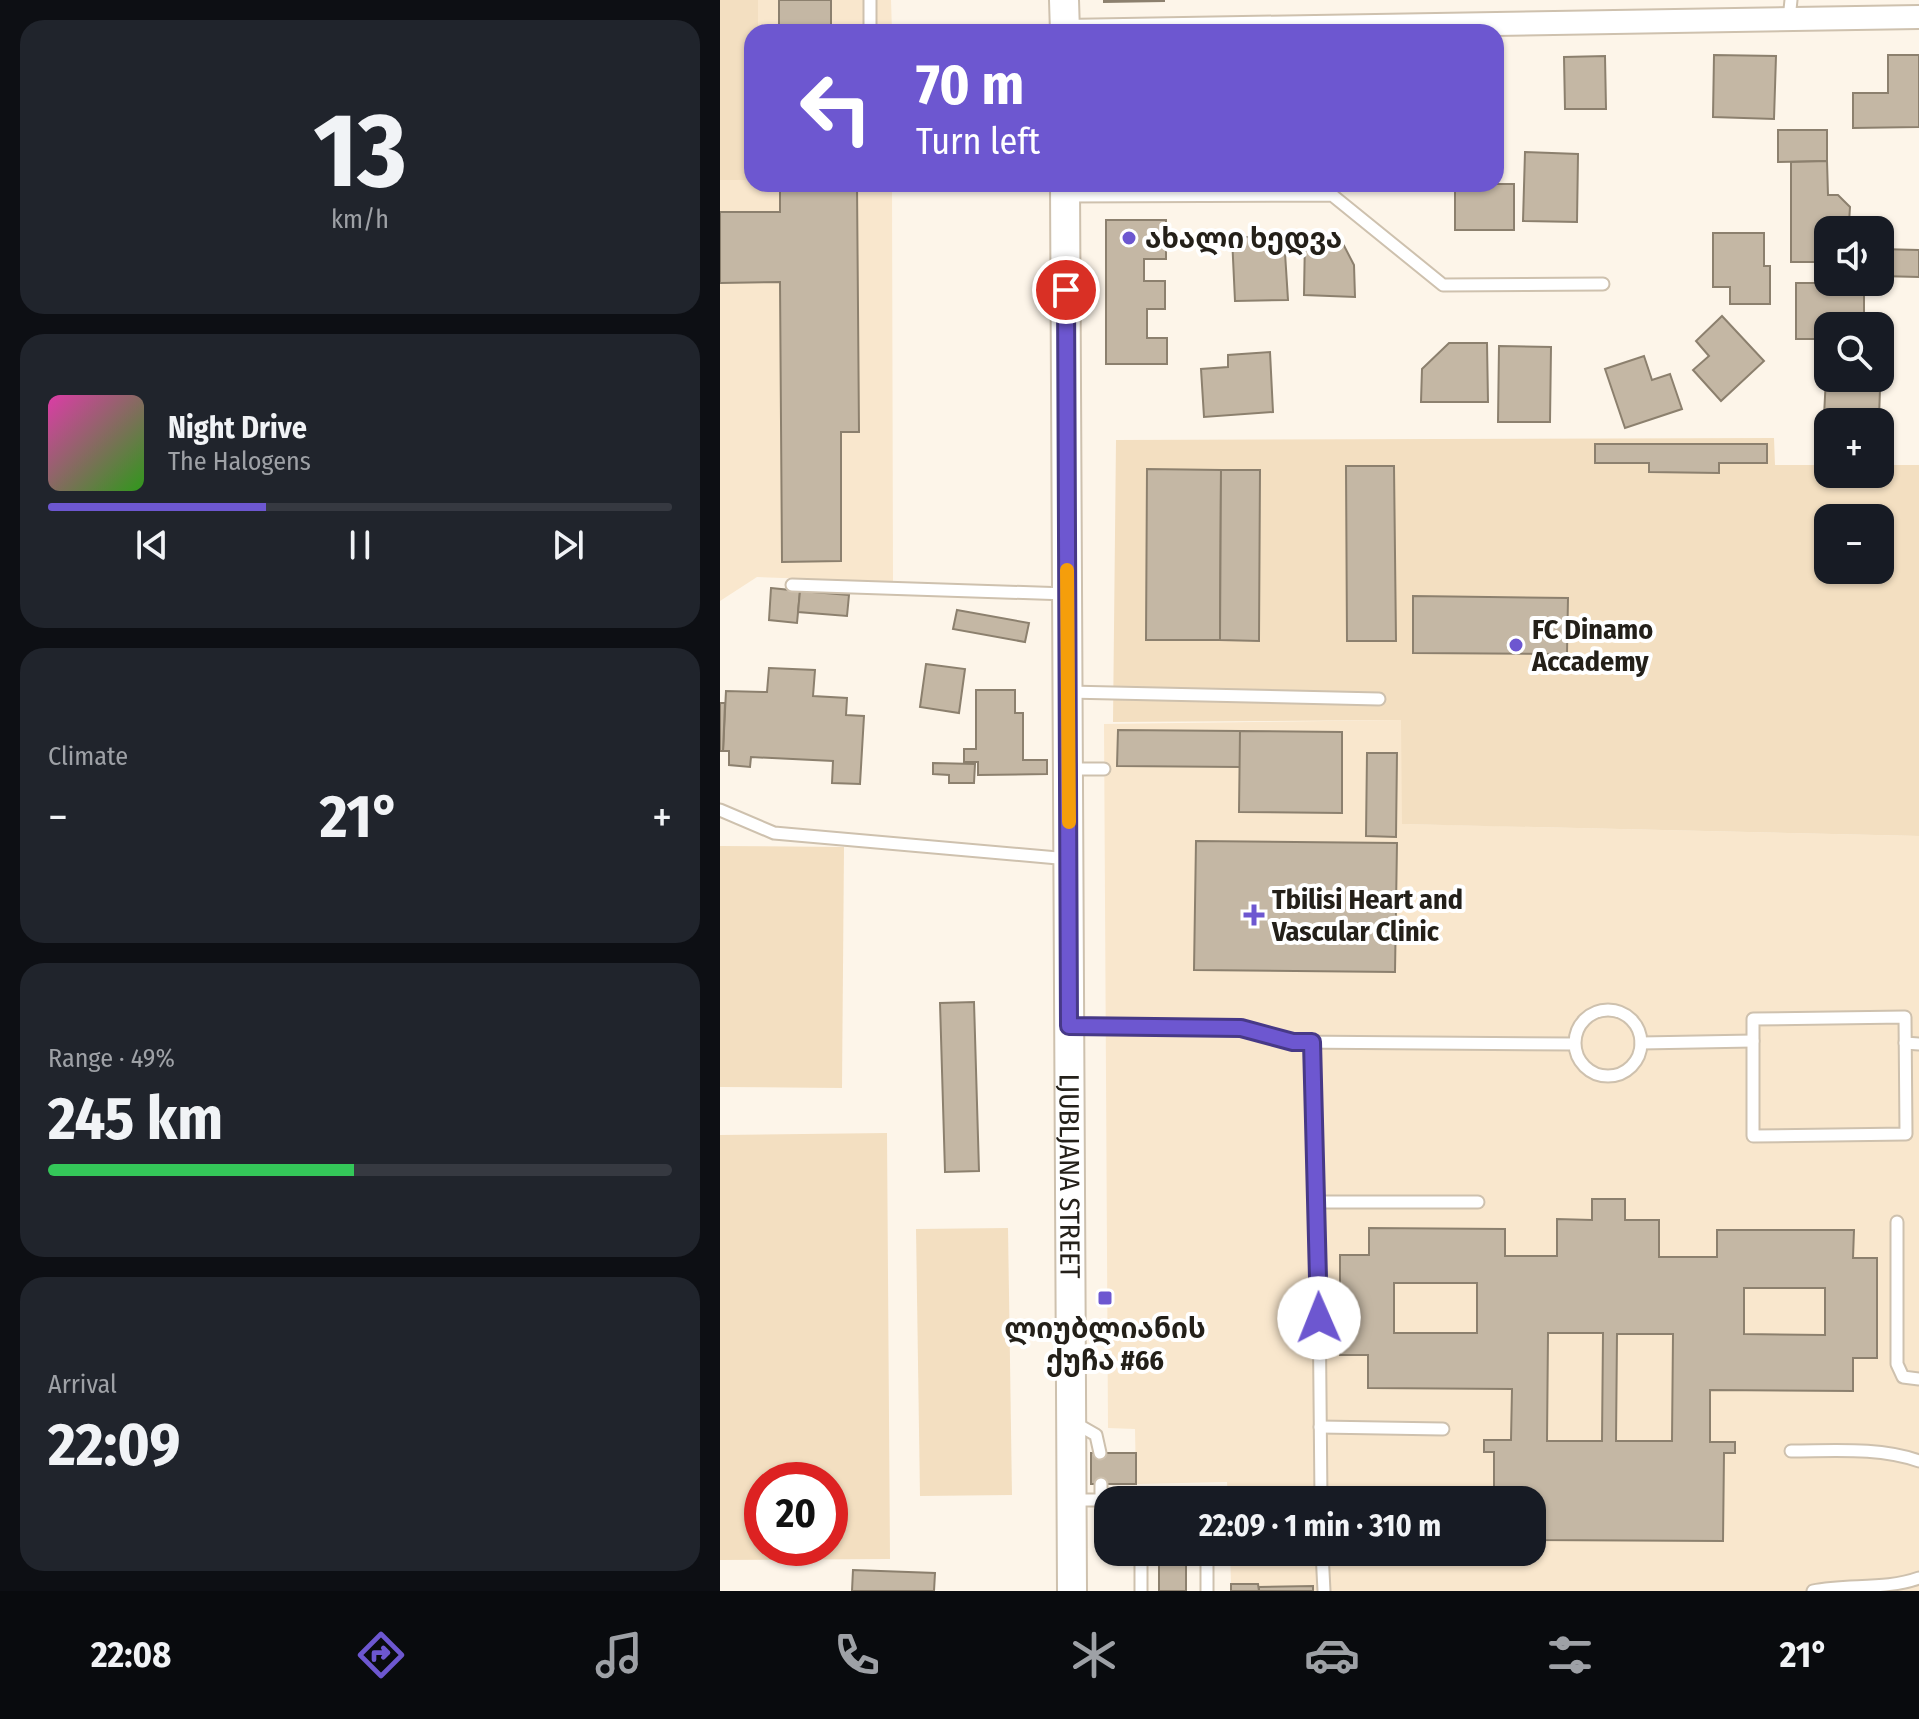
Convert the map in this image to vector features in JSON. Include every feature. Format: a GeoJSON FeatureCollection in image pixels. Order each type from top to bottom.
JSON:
{"type":"FeatureCollection","features":[{"type":"Feature","properties":{"kind":"street"},"geometry":{"type":"LineString","coordinates":[[1064,0],[1065,24]]}},
{"type":"Feature","properties":{"kind":"street"},"geometry":{"type":"LineString","coordinates":[[1329,24],[1790,10],[1919,17]]}},
{"type":"Feature","properties":{"kind":"street","name":"LJUBLJANA STREET"},"geometry":{"type":"LineString","coordinates":[[1065,192],[1072,1591]]}},
{"type":"Feature","properties":{"kind":"lane"},"geometry":{"type":"LineString","coordinates":[[870,0],[870,24]]}},
{"type":"Feature","properties":{"kind":"lane"},"geometry":{"type":"LineString","coordinates":[[1172,192],[1332,195],[1443,285],[1603,284]]}},
{"type":"Feature","properties":{"kind":"lane"},"geometry":{"type":"LineString","coordinates":[[792,585],[1067,594]]}},
{"type":"Feature","properties":{"kind":"lane"},"geometry":{"type":"LineString","coordinates":[[1068,692],[1379,699]]}},
{"type":"Feature","properties":{"kind":"lane"},"geometry":{"type":"LineString","coordinates":[[1068,769],[1104,769]]}},
{"type":"Feature","properties":{"kind":"lane"},"geometry":{"type":"LineString","coordinates":[[720,810],[774,833],[1069,859]]}},
{"type":"Feature","properties":{"kind":"lane"},"geometry":{"type":"LineString","coordinates":[[1601,1010],[1624,1014],[1639,1032],[1641,1043],[1634,1065],[1614,1076],[1602,1076],[1582,1065],[1574,1044],[1582,1022],[1601,1010]]}},
{"type":"Feature","properties":{"kind":"lane"},"geometry":{"type":"LineString","coordinates":[[1905,1017],[1905,1043],[1906,1134],[1753,1136],[1753,1019],[1905,1017]]}},
{"type":"Feature","properties":{"kind":"lane"},"geometry":{"type":"LineString","coordinates":[[1069,1026],[1241,1028],[1293,1042],[1574,1044]]}},
{"type":"Feature","properties":{"kind":"lane"},"geometry":{"type":"LineString","coordinates":[[1641,1043],[1753,1041]]}},
{"type":"Feature","properties":{"kind":"lane"},"geometry":{"type":"LineString","coordinates":[[1312,1042],[1321,1486]]}},
{"type":"Feature","properties":{"kind":"lane"},"geometry":{"type":"LineString","coordinates":[[1905,1043],[1919,1044]]}},
{"type":"Feature","properties":{"kind":"lane"},"geometry":{"type":"LineString","coordinates":[[1317,1202],[1478,1202]]}},
{"type":"Feature","properties":{"kind":"lane"},"geometry":{"type":"LineString","coordinates":[[1897,1222],[1897,1364],[1903,1377],[1919,1379]]}},
{"type":"Feature","properties":{"kind":"lane"},"geometry":{"type":"LineString","coordinates":[[1072,1421],[1096,1435],[1100,1453]]}},
{"type":"Feature","properties":{"kind":"lane"},"geometry":{"type":"LineString","coordinates":[[1320,1427],[1443,1429]]}},
{"type":"Feature","properties":{"kind":"lane"},"geometry":{"type":"LineString","coordinates":[[1791,1451],[1877,1452],[1899,1454],[1919,1461]]}},
{"type":"Feature","properties":{"kind":"lane"},"geometry":{"type":"LineString","coordinates":[[1072,1500],[1094,1500]]}},
{"type":"Feature","properties":{"kind":"lane"},"geometry":{"type":"LineString","coordinates":[[1141,1566],[1141,1591]]}},
{"type":"Feature","properties":{"kind":"lane"},"geometry":{"type":"LineString","coordinates":[[1207,1566],[1207,1591]]}},
{"type":"Feature","properties":{"kind":"lane"},"geometry":{"type":"LineString","coordinates":[[1323,1566],[1324,1591]]}},
{"type":"Feature","properties":{"kind":"lane"},"geometry":{"type":"LineString","coordinates":[[1813,1591],[1919,1578]]}},
{"type":"Feature","properties":{"kind":"shaded area"},"geometry":{"type":"Polygon","coordinates":[[[720,0],[891,0],[892,24],[744,24],[744,192],[892,192],[893,582],[757,577],[720,601],[720,0]]]}},
{"type":"Feature","properties":{"kind":"shaded area"},"geometry":{"type":"Polygon","coordinates":[[[720,0],[758,0],[758,24],[744,24],[744,180],[720,180],[720,0]]]}},
{"type":"Feature","properties":{"kind":"shaded area","name":"FC Dinamo Accademy"},"geometry":{"type":"Polygon","coordinates":[[[1774,438],[1775,465],[1814,465],[1814,488],[1894,488],[1894,465],[1919,465],[1919,836],[1402,824],[1401,720],[1113,722],[1116,440],[1774,438]]]}},
{"type":"Feature","properties":{"kind":"shaded area"},"geometry":{"type":"Polygon","coordinates":[[[1402,720],[1403,824],[1919,836],[1919,1591],[1259,1591],[1258,1584],[1231,1584],[1230,1566],[1546,1566],[1546,1486],[1227,1486],[1227,1482],[1136,1484],[1135,1429],[1108,1428],[1104,724],[1402,720]]]}},
{"type":"Feature","properties":{"kind":"shaded area"},"geometry":{"type":"Polygon","coordinates":[[[720,846],[844,847],[842,1088],[720,1087],[720,846]]]}},
{"type":"Feature","properties":{"kind":"shaded area"},"geometry":{"type":"Polygon","coordinates":[[[887,1133],[890,1559],[848,1559],[848,1462],[744,1462],[744,1560],[720,1560],[720,1135],[887,1133]]]}},
{"type":"Feature","properties":{"kind":"shaded area"},"geometry":{"type":"Polygon","coordinates":[[[1008,1228],[1012,1495],[920,1496],[916,1229],[1008,1228]]]}},
{"type":"Feature","properties":{"kind":"building"},"geometry":{"type":"Polygon","coordinates":[[[779,0],[831,0],[831,24],[779,24],[779,0]]]}},
{"type":"Feature","properties":{"kind":"building"},"geometry":{"type":"Polygon","coordinates":[[[1164,0],[1164,1],[1104,2],[1164,0]]]}},
{"type":"Feature","properties":{"kind":"building"},"geometry":{"type":"Polygon","coordinates":[[[1714,55],[1776,56],[1774,119],[1713,117],[1714,55]]]}},
{"type":"Feature","properties":{"kind":"building"},"geometry":{"type":"Polygon","coordinates":[[[1888,55],[1919,55],[1919,127],[1853,128],[1853,93],[1888,93],[1888,55]]]}},
{"type":"Feature","properties":{"kind":"building"},"geometry":{"type":"Polygon","coordinates":[[[1605,56],[1606,109],[1565,109],[1564,57],[1605,56]]]}},
{"type":"Feature","properties":{"kind":"building"},"geometry":{"type":"Polygon","coordinates":[[[1778,130],[1827,130],[1827,161],[1778,162],[1778,130]]]}},
{"type":"Feature","properties":{"kind":"building"},"geometry":{"type":"Polygon","coordinates":[[[1525,152],[1578,154],[1577,222],[1523,221],[1525,152]]]}},
{"type":"Feature","properties":{"kind":"building"},"geometry":{"type":"Polygon","coordinates":[[[1827,161],[1828,195],[1838,195],[1850,207],[1849,216],[1814,216],[1814,262],[1791,262],[1791,162],[1827,161]]]}},
{"type":"Feature","properties":{"kind":"building"},"geometry":{"type":"Polygon","coordinates":[[[1504,184],[1514,184],[1514,230],[1455,230],[1455,192],[1504,192],[1504,184]]]}},
{"type":"Feature","properties":{"kind":"building"},"geometry":{"type":"Polygon","coordinates":[[[780,192],[857,192],[859,432],[841,432],[841,561],[782,562],[780,282],[720,283],[720,212],[780,212],[780,192]]]}},
{"type":"Feature","properties":{"kind":"building"},"geometry":{"type":"Polygon","coordinates":[[[1106,220],[1166,220],[1166,259],[1144,259],[1144,281],[1165,281],[1165,309],[1147,309],[1147,338],[1167,338],[1167,364],[1106,364],[1106,220]]]}},
{"type":"Feature","properties":{"kind":"building"},"geometry":{"type":"Polygon","coordinates":[[[1713,233],[1764,233],[1764,266],[1770,266],[1770,304],[1730,304],[1730,287],[1713,287],[1713,233]]]}},
{"type":"Feature","properties":{"kind":"building"},"geometry":{"type":"Polygon","coordinates":[[[1232,237],[1284,237],[1288,300],[1235,301],[1232,237]]]}},
{"type":"Feature","properties":{"kind":"building"},"geometry":{"type":"Polygon","coordinates":[[[1305,237],[1340,238],[1354,265],[1355,297],[1304,295],[1305,237]]]}},
{"type":"Feature","properties":{"kind":"building"},"geometry":{"type":"Polygon","coordinates":[[[1894,249],[1919,250],[1919,277],[1894,276],[1894,249]]]}},
{"type":"Feature","properties":{"kind":"building"},"geometry":{"type":"Polygon","coordinates":[[[1796,283],[1814,283],[1814,296],[1864,296],[1864,312],[1814,312],[1814,339],[1796,339],[1796,283]]]}},
{"type":"Feature","properties":{"kind":"building"},"geometry":{"type":"Polygon","coordinates":[[[1722,316],[1764,361],[1721,401],[1693,370],[1709,356],[1696,341],[1722,316]]]}},
{"type":"Feature","properties":{"kind":"building"},"geometry":{"type":"Polygon","coordinates":[[[1449,343],[1487,343],[1488,402],[1421,402],[1422,369],[1449,343]]]}},
{"type":"Feature","properties":{"kind":"building"},"geometry":{"type":"Polygon","coordinates":[[[1499,346],[1551,347],[1550,422],[1498,422],[1499,346]]]}},
{"type":"Feature","properties":{"kind":"building"},"geometry":{"type":"Polygon","coordinates":[[[1270,352],[1273,412],[1204,417],[1201,369],[1228,367],[1228,355],[1270,352]]]}},
{"type":"Feature","properties":{"kind":"building"},"geometry":{"type":"Polygon","coordinates":[[[1644,356],[1652,380],[1670,374],[1682,409],[1625,428],[1605,369],[1644,356]]]}},
{"type":"Feature","properties":{"kind":"building"},"geometry":{"type":"Polygon","coordinates":[[[1825,392],[1880,392],[1879,408],[1824,408],[1825,392]]]}},
{"type":"Feature","properties":{"kind":"building"},"geometry":{"type":"Polygon","coordinates":[[[1595,444],[1767,444],[1767,463],[1719,463],[1719,473],[1649,472],[1649,463],[1595,463],[1595,444]]]}},
{"type":"Feature","properties":{"kind":"building"},"geometry":{"type":"Polygon","coordinates":[[[1346,466],[1394,466],[1396,641],[1347,641],[1346,466]]]}},
{"type":"Feature","properties":{"kind":"building"},"geometry":{"type":"Polygon","coordinates":[[[1147,469],[1221,470],[1220,640],[1146,640],[1147,469]]]}},
{"type":"Feature","properties":{"kind":"building"},"geometry":{"type":"Polygon","coordinates":[[[1221,470],[1260,470],[1259,641],[1220,640],[1221,470]]]}},
{"type":"Feature","properties":{"kind":"building"},"geometry":{"type":"Polygon","coordinates":[[[771,588],[800,591],[797,623],[769,620],[771,588]]]}},
{"type":"Feature","properties":{"kind":"building"},"geometry":{"type":"Polygon","coordinates":[[[800,591],[849,595],[847,616],[798,612],[800,591]]]}},
{"type":"Feature","properties":{"kind":"building"},"geometry":{"type":"Polygon","coordinates":[[[1413,596],[1568,598],[1567,654],[1413,653],[1413,596]]]}},
{"type":"Feature","properties":{"kind":"building"},"geometry":{"type":"Polygon","coordinates":[[[957,610],[1029,623],[1025,642],[953,629],[957,610]]]}},
{"type":"Feature","properties":{"kind":"building"},"geometry":{"type":"Polygon","coordinates":[[[926,664],[965,669],[959,713],[920,707],[926,664]]]}},
{"type":"Feature","properties":{"kind":"building"},"geometry":{"type":"Polygon","coordinates":[[[769,668],[815,670],[813,696],[847,698],[846,715],[864,716],[860,784],[832,783],[833,761],[751,757],[750,767],[729,765],[729,751],[723,751],[726,691],[767,692],[769,668]]]}},
{"type":"Feature","properties":{"kind":"building"},"geometry":{"type":"Polygon","coordinates":[[[976,690],[1015,690],[1015,713],[1023,713],[1023,760],[1047,760],[1047,774],[978,775],[978,762],[964,762],[964,749],[976,749],[976,690]]]}},
{"type":"Feature","properties":{"kind":"building"},"geometry":{"type":"Polygon","coordinates":[[[720,703],[725,703],[723,751],[720,751],[720,703]]]}},
{"type":"Feature","properties":{"kind":"building"},"geometry":{"type":"Polygon","coordinates":[[[1118,730],[1240,731],[1240,767],[1117,766],[1118,730]]]}},
{"type":"Feature","properties":{"kind":"building"},"geometry":{"type":"Polygon","coordinates":[[[1240,731],[1342,732],[1342,813],[1239,812],[1240,731]]]}},
{"type":"Feature","properties":{"kind":"building"},"geometry":{"type":"Polygon","coordinates":[[[1367,753],[1397,753],[1396,837],[1366,836],[1367,753]]]}},
{"type":"Feature","properties":{"kind":"building"},"geometry":{"type":"Polygon","coordinates":[[[933,763],[975,764],[974,783],[949,783],[949,775],[933,774],[933,763]]]}},
{"type":"Feature","properties":{"kind":"building"},"geometry":{"type":"Polygon","coordinates":[[[1196,841],[1397,843],[1395,972],[1194,970],[1196,841]]]}},
{"type":"Feature","properties":{"kind":"building"},"geometry":{"type":"Polygon","coordinates":[[[974,1002],[979,1171],[945,1172],[940,1003],[974,1002]]]}},
{"type":"Feature","properties":{"kind":"building"},"geometry":{"type":"Polygon","coordinates":[[[1592,1199],[1625,1199],[1625,1220],[1659,1220],[1659,1257],[1717,1257],[1717,1230],[1854,1230],[1853,1258],[1877,1258],[1877,1358],[1853,1358],[1853,1391],[1710,1390],[1710,1442],[1735,1442],[1735,1453],[1724,1453],[1723,1541],[1546,1540],[1546,1486],[1494,1486],[1494,1452],[1484,1452],[1484,1440],[1511,1440],[1512,1389],[1368,1388],[1368,1355],[1340,1355],[1340,1255],[1369,1255],[1369,1228],[1505,1229],[1505,1256],[1557,1256],[1557,1219],[1592,1220],[1592,1199]],[[1394,1283],[1394,1333],[1477,1333],[1477,1283],[1394,1283]],[[1744,1288],[1744,1334],[1825,1335],[1825,1288],[1744,1288]],[[1548,1333],[1547,1441],[1602,1441],[1603,1333],[1548,1333]],[[1617,1334],[1616,1441],[1672,1441],[1673,1334],[1617,1334]]]}},
{"type":"Feature","properties":{"kind":"building"},"geometry":{"type":"Polygon","coordinates":[[[1091,1453],[1136,1453],[1136,1484],[1091,1484],[1091,1453]]]}},
{"type":"Feature","properties":{"kind":"building"},"geometry":{"type":"Polygon","coordinates":[[[1159,1566],[1186,1566],[1186,1591],[1159,1591],[1159,1566]]]}},
{"type":"Feature","properties":{"kind":"building"},"geometry":{"type":"Polygon","coordinates":[[[853,1570],[935,1573],[934,1591],[852,1591],[853,1570]]]}},
{"type":"Feature","properties":{"kind":"building"},"geometry":{"type":"Polygon","coordinates":[[[1231,1584],[1258,1584],[1259,1591],[1231,1591],[1231,1584]]]}},
{"type":"Feature","properties":{"kind":"building"},"geometry":{"type":"Polygon","coordinates":[[[1313,1586],[1313,1591],[1259,1591],[1259,1587],[1313,1586]]]}},
{"type":"Feature","properties":{"kind":"slow traffic"},"geometry":{"type":"LineString","coordinates":[[1067,570],[1069,822]]}},
{"type":"Feature","properties":{"kind":"place","name":"ახალი ხედვა"},"geometry":{"type":"Point","coordinates":[1129,238]}},
{"type":"Feature","properties":{"kind":"place","name":"FC Dinamo Accademy"},"geometry":{"type":"Point","coordinates":[1516,645]}},
{"type":"Feature","properties":{"kind":"place","name":"Tbilisi Heart and Vascular Clinic"},"geometry":{"type":"Point","coordinates":[1254,915]}},
{"type":"Feature","properties":{"kind":"place","name":"ლიუბლიანის ქუჩა #66"},"geometry":{"type":"Point","coordinates":[1105,1298]}},
{"type":"Feature","properties":{"kind":"route"},"geometry":{"type":"LineString","coordinates":[[1066,290],[1069,1026],[1241,1028],[1293,1042],[1312,1042],[1319,1318]]}}]}
